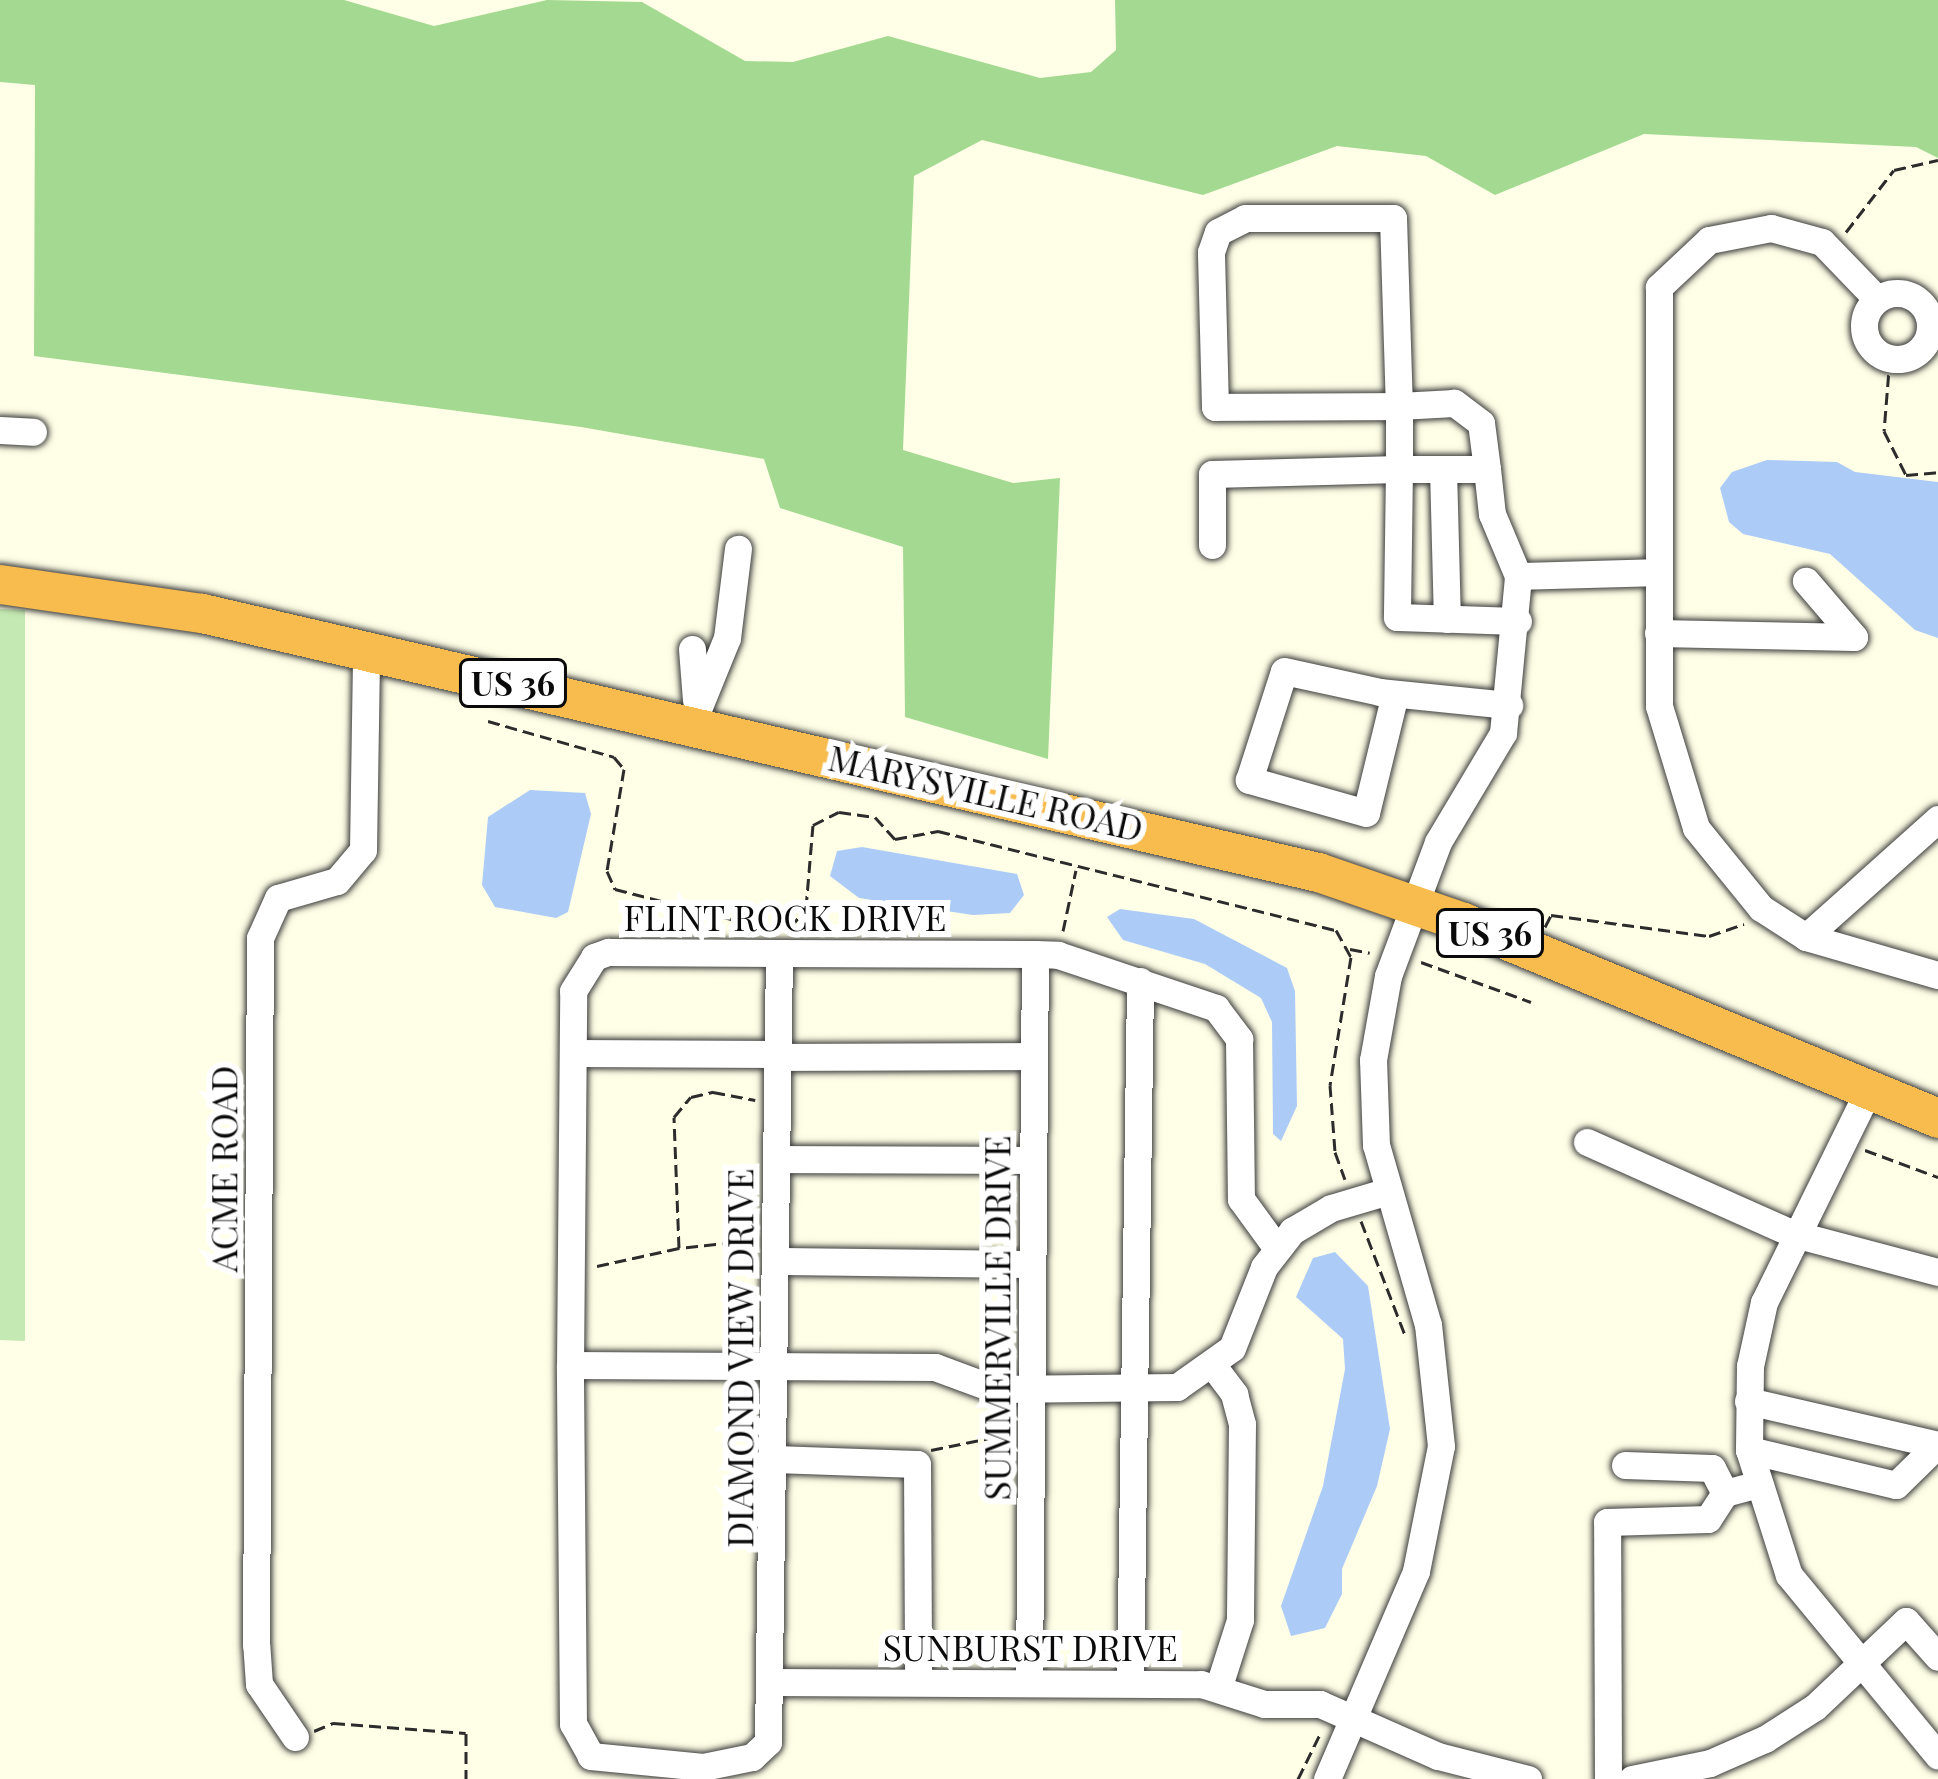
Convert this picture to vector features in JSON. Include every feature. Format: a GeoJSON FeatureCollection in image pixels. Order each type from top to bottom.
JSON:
{"type":"FeatureCollection","features":[{"type":"Feature","properties":{"kind":"highway","name":"MARYSVILLE ROAD"},"geometry":{"type":"LineString","coordinates":[[0,584],[135,600],[694,712],[1241,852],[1412,903],[1938,1118]]}},
{"type":"Feature","properties":{"kind":"street"},"geometry":{"type":"LineString","coordinates":[[1327,1779],[1342,1714],[1416,1571],[1441,1446],[1428,1325],[1385,1192],[1373,1060],[1394,957],[1412,903],[1438,842],[1503,733],[1510,705],[1518,621],[1518,576],[1492,514],[1486,439],[1470,410],[1454,403],[1400,406],[1215,407],[1211,252],[1218,232],[1245,218],[1393,218],[1400,406],[1397,616],[1518,621]]}},
{"type":"Feature","properties":{"kind":"street"},"geometry":{"type":"LineString","coordinates":[[1877,299],[1834,250],[1794,231],[1730,233],[1691,251],[1659,286],[1659,706],[1676,784],[1696,828],[1761,908],[1805,937],[1938,975]]}},
{"type":"Feature","properties":{"kind":"street"},"geometry":{"type":"LineString","coordinates":[[1914,297],[1929,317],[1917,352],[1890,357],[1864,334],[1877,299],[1914,297]]}},
{"type":"Feature","properties":{"kind":"street"},"geometry":{"type":"LineString","coordinates":[[0,430],[33,432]]}},
{"type":"Feature","properties":{"kind":"street"},"geometry":{"type":"LineString","coordinates":[[1443,469],[1447,619]]}},
{"type":"Feature","properties":{"kind":"street"},"geometry":{"type":"LineString","coordinates":[[1212,545],[1212,475],[1487,469]]}},
{"type":"Feature","properties":{"kind":"street"},"geometry":{"type":"LineString","coordinates":[[694,712],[728,638],[738,549]]}},
{"type":"Feature","properties":{"kind":"street"},"geometry":{"type":"LineString","coordinates":[[1518,576],[1657,572]]}},
{"type":"Feature","properties":{"kind":"street"},"geometry":{"type":"LineString","coordinates":[[1658,633],[1854,637],[1807,581]]}},
{"type":"Feature","properties":{"kind":"street","name":"ACME ROAD"},"geometry":{"type":"LineString","coordinates":[[295,1737],[259,1684],[256,1645],[260,938],[278,898],[337,881],[362,850],[366,649]]}},
{"type":"Feature","properties":{"kind":"street"},"geometry":{"type":"LineString","coordinates":[[692,649],[694,712]]}},
{"type":"Feature","properties":{"kind":"street"},"geometry":{"type":"LineString","coordinates":[[1387,693],[1366,813],[1249,780],[1284,670],[1387,693],[1510,705]]}},
{"type":"Feature","properties":{"kind":"street"},"geometry":{"type":"LineString","coordinates":[[1805,937],[1938,819]]}},
{"type":"Feature","properties":{"kind":"street","name":"DIAMOND VIEW DRIVE"},"geometry":{"type":"LineString","coordinates":[[752,1757],[769,1742],[772,1682],[775,1366],[765,1263],[777,1159],[770,1055],[778,953]]}},
{"type":"Feature","properties":{"kind":"street","name":"FLINT ROCK DRIVE"},"geometry":{"type":"LineString","coordinates":[[752,1757],[703,1767],[591,1756],[580,1747],[573,1724],[573,1053],[576,978],[594,957],[1046,954],[1216,1008],[1235,1027],[1241,1199],[1276,1247]]}},
{"type":"Feature","properties":{"kind":"street","name":"SUMMERVILLE DRIVE"},"geometry":{"type":"LineString","coordinates":[[1029,1683],[1023,1398],[1032,1264],[1034,1056],[1046,954]]}},
{"type":"Feature","properties":{"kind":"street"},"geometry":{"type":"LineString","coordinates":[[1130,1683],[1140,981]]}},
{"type":"Feature","properties":{"kind":"street"},"geometry":{"type":"LineString","coordinates":[[573,1053],[1034,1056]]}},
{"type":"Feature","properties":{"kind":"street"},"geometry":{"type":"LineString","coordinates":[[1868,1091],[1794,1234],[1756,1330],[1748,1401],[1749,1450],[1755,1485],[1789,1575],[1859,1667],[1938,1756]]}},
{"type":"Feature","properties":{"kind":"street"},"geometry":{"type":"LineString","coordinates":[[1587,1142],[1794,1234],[1938,1272]]}},
{"type":"Feature","properties":{"kind":"street"},"geometry":{"type":"LineString","coordinates":[[777,1159],[1033,1160]]}},
{"type":"Feature","properties":{"kind":"street"},"geometry":{"type":"LineString","coordinates":[[570,1365],[934,1367],[1023,1398],[1177,1387],[1214,1367],[1243,1328],[1276,1247],[1311,1217],[1385,1192]]}},
{"type":"Feature","properties":{"kind":"street"},"geometry":{"type":"LineString","coordinates":[[765,1263],[1032,1264]]}},
{"type":"Feature","properties":{"kind":"street"},"geometry":{"type":"LineString","coordinates":[[1214,1367],[1234,1394],[1242,1424],[1240,1620],[1218,1689]]}},
{"type":"Feature","properties":{"kind":"street"},"geometry":{"type":"LineString","coordinates":[[1748,1401],[1938,1445]]}},
{"type":"Feature","properties":{"kind":"street"},"geometry":{"type":"LineString","coordinates":[[1749,1450],[1896,1485],[1938,1445]]}},
{"type":"Feature","properties":{"kind":"street"},"geometry":{"type":"LineString","coordinates":[[774,1459],[917,1464],[918,1682]]}},
{"type":"Feature","properties":{"kind":"street"},"geometry":{"type":"LineString","coordinates":[[1625,1465],[1712,1468],[1725,1493]]}},
{"type":"Feature","properties":{"kind":"street"},"geometry":{"type":"LineString","coordinates":[[1608,1779],[1607,1522],[1708,1520],[1725,1493],[1755,1485]]}},
{"type":"Feature","properties":{"kind":"street"},"geometry":{"type":"LineString","coordinates":[[1632,1779],[1742,1751],[1815,1707],[1906,1621],[1938,1657]]}},
{"type":"Feature","properties":{"kind":"street","name":"SUNBURST DRIVE"},"geometry":{"type":"LineString","coordinates":[[772,1682],[1130,1683],[1218,1689],[1264,1704],[1342,1714],[1475,1769],[1528,1779]]}},
{"type":"Feature","properties":{"kind":"path"},"geometry":{"type":"LineString","coordinates":[[1834,250],[1879,182],[1938,160]]}},
{"type":"Feature","properties":{"kind":"path"},"geometry":{"type":"LineString","coordinates":[[1890,357],[1884,431],[1906,475],[1938,472]]}},
{"type":"Feature","properties":{"kind":"path"},"geometry":{"type":"LineString","coordinates":[[488,721],[614,757],[624,769],[607,871],[615,890],[767,928],[784,932],[806,908],[813,825],[839,812],[875,817],[896,839],[938,831],[1336,929],[1348,949],[1330,1116],[1354,1202],[1407,1348]]}},
{"type":"Feature","properties":{"kind":"path"},"geometry":{"type":"LineString","coordinates":[[1046,954],[1076,868]]}},
{"type":"Feature","properties":{"kind":"path"},"geometry":{"type":"LineString","coordinates":[[1534,951],[1551,914],[1709,936],[1734,931],[1761,908]]}},
{"type":"Feature","properties":{"kind":"path"},"geometry":{"type":"LineString","coordinates":[[1348,949],[1394,957],[1531,1002]]}},
{"type":"Feature","properties":{"kind":"path"},"geometry":{"type":"LineString","coordinates":[[679,1248],[674,1117],[692,1097],[713,1092],[755,1101],[770,1055]]}},
{"type":"Feature","properties":{"kind":"path"},"geometry":{"type":"LineString","coordinates":[[1842,1141],[1938,1178]]}},
{"type":"Feature","properties":{"kind":"path"},"geometry":{"type":"LineString","coordinates":[[571,1267],[621,1265],[679,1248],[734,1242],[765,1263]]}},
{"type":"Feature","properties":{"kind":"path"},"geometry":{"type":"LineString","coordinates":[[917,1464],[941,1443],[990,1438],[1023,1398]]}},
{"type":"Feature","properties":{"kind":"path"},"geometry":{"type":"LineString","coordinates":[[1298,1779],[1342,1714]]}},
{"type":"Feature","properties":{"kind":"path"},"geometry":{"type":"LineString","coordinates":[[295,1737],[333,1724],[466,1733],[466,1779]]}},
{"type":"Feature","properties":{"kind":"green space"},"geometry":{"type":"Polygon","coordinates":[[[0,0],[344,0],[434,26],[547,0],[642,2],[745,61],[793,62],[888,36],[1040,78],[1091,72],[1116,50],[1115,0],[1938,0],[1938,158],[1916,147],[1644,134],[1495,195],[1426,156],[1337,146],[1203,195],[982,140],[914,176],[903,450],[1013,483],[1060,478],[1048,759],[905,717],[903,547],[780,508],[764,459],[581,427],[34,356],[35,85],[0,82],[0,0]]]}},
{"type":"Feature","properties":{"kind":"green space"},"geometry":{"type":"Polygon","coordinates":[[[0,609],[25,610],[25,1341],[0,1340],[0,609]]]}},
{"type":"Feature","properties":{"kind":"water"},"geometry":{"type":"Polygon","coordinates":[[[1767,460],[1837,462],[1855,472],[1938,482],[1938,638],[1915,630],[1830,554],[1743,534],[1729,522],[1720,488],[1732,472],[1767,460]]]}},
{"type":"Feature","properties":{"kind":"water"},"geometry":{"type":"Polygon","coordinates":[[[530,790],[585,793],[591,814],[568,912],[556,918],[495,907],[482,885],[488,817],[530,790]]]}},
{"type":"Feature","properties":{"kind":"water"},"geometry":{"type":"Polygon","coordinates":[[[862,847],[1017,874],[1024,895],[1010,913],[973,915],[859,898],[830,876],[837,851],[862,847]]]}},
{"type":"Feature","properties":{"kind":"water"},"geometry":{"type":"Polygon","coordinates":[[[1120,909],[1194,919],[1287,968],[1295,991],[1297,1106],[1281,1141],[1273,1134],[1272,1022],[1261,998],[1205,964],[1123,940],[1107,917],[1120,909]]]}},
{"type":"Feature","properties":{"kind":"water"},"geometry":{"type":"Polygon","coordinates":[[[1335,1252],[1368,1286],[1390,1429],[1377,1486],[1342,1569],[1342,1594],[1325,1628],[1291,1636],[1281,1606],[1323,1486],[1345,1369],[1343,1339],[1296,1297],[1313,1258],[1335,1252]]]}}]}
